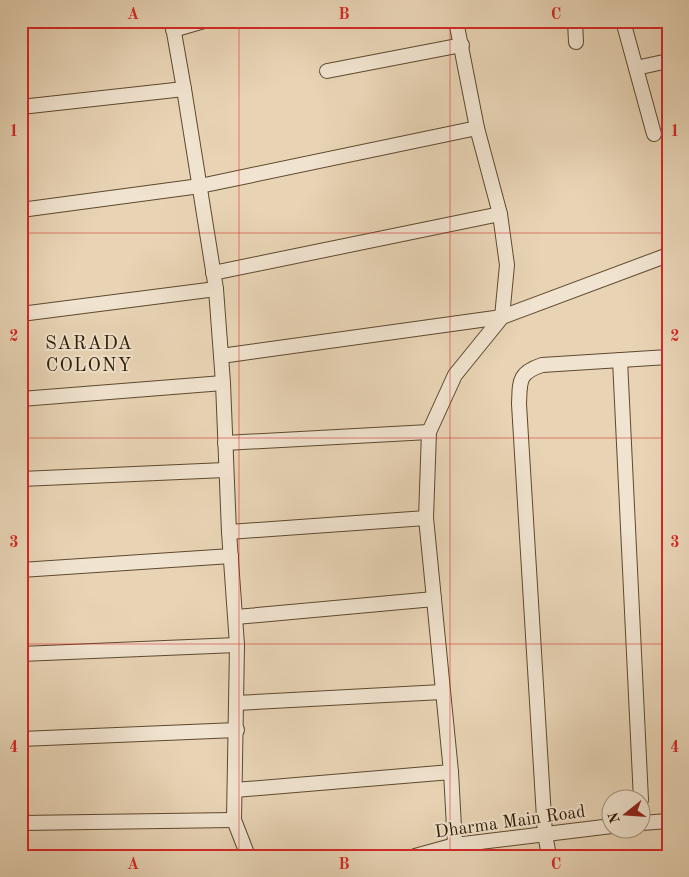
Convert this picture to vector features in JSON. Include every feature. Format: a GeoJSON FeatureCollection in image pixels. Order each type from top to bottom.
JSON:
{"type":"FeatureCollection","features":[{"type":"Feature","properties":{"kind":"street"},"geometry":{"type":"LineString","coordinates":[[204,21],[173,26],[216,289],[223,383],[225,470],[237,645],[234,820],[248,856]]}},
{"type":"Feature","properties":{"kind":"street"},"geometry":{"type":"LineString","coordinates":[[455,845],[451,772],[426,518],[429,432],[455,375],[502,317],[507,265],[500,214],[477,128],[456,21]]}},
{"type":"Feature","properties":{"kind":"street"},"geometry":{"type":"LineString","coordinates":[[575,21],[576,42]]}},
{"type":"Feature","properties":{"kind":"street"},"geometry":{"type":"LineString","coordinates":[[623,21],[654,134]]}},
{"type":"Feature","properties":{"kind":"street"},"geometry":{"type":"LineString","coordinates":[[327,71],[462,46]]}},
{"type":"Feature","properties":{"kind":"street"},"geometry":{"type":"LineString","coordinates":[[636,68],[668,60]]}},
{"type":"Feature","properties":{"kind":"street"},"geometry":{"type":"LineString","coordinates":[[21,107],[184,89]]}},
{"type":"Feature","properties":{"kind":"street"},"geometry":{"type":"LineString","coordinates":[[21,210],[200,186],[477,128]]}},
{"type":"Feature","properties":{"kind":"street"},"geometry":{"type":"LineString","coordinates":[[213,274],[500,214]]}},
{"type":"Feature","properties":{"kind":"street"},"geometry":{"type":"LineString","coordinates":[[221,356],[502,317],[668,255]]}},
{"type":"Feature","properties":{"kind":"street"},"geometry":{"type":"LineString","coordinates":[[21,314],[216,289]]}},
{"type":"Feature","properties":{"kind":"street"},"geometry":{"type":"LineString","coordinates":[[549,856],[545,834],[519,404],[520,385],[522,377],[530,369],[542,365],[668,357]]}},
{"type":"Feature","properties":{"kind":"street"},"geometry":{"type":"LineString","coordinates":[[620,360],[641,790]]}},
{"type":"Feature","properties":{"kind":"street"},"geometry":{"type":"LineString","coordinates":[[21,399],[223,383]]}},
{"type":"Feature","properties":{"kind":"street"},"geometry":{"type":"LineString","coordinates":[[225,443],[429,432]]}},
{"type":"Feature","properties":{"kind":"street"},"geometry":{"type":"LineString","coordinates":[[21,480],[225,470]]}},
{"type":"Feature","properties":{"kind":"street"},"geometry":{"type":"LineString","coordinates":[[229,532],[426,518]]}},
{"type":"Feature","properties":{"kind":"street"},"geometry":{"type":"LineString","coordinates":[[21,570],[231,556]]}},
{"type":"Feature","properties":{"kind":"street"},"geometry":{"type":"LineString","coordinates":[[236,617],[434,599]]}},
{"type":"Feature","properties":{"kind":"street"},"geometry":{"type":"LineString","coordinates":[[21,654],[237,645]]}},
{"type":"Feature","properties":{"kind":"street"},"geometry":{"type":"LineString","coordinates":[[236,703],[442,692]]}},
{"type":"Feature","properties":{"kind":"street"},"geometry":{"type":"LineString","coordinates":[[21,739],[237,730]]}},
{"type":"Feature","properties":{"kind":"street"},"geometry":{"type":"LineString","coordinates":[[235,790],[451,772]]}},
{"type":"Feature","properties":{"kind":"street"},"geometry":{"type":"LineString","coordinates":[[21,823],[234,820]]}},
{"type":"Feature","properties":{"kind":"street"},"geometry":{"type":"LineString","coordinates":[[652,822],[668,820]]}},
{"type":"Feature","properties":{"kind":"street","name":"Dharma Main Road"},"geometry":{"type":"LineString","coordinates":[[414,856],[455,845],[602,827]]}},
{"type":"Feature","properties":{"kind":"district","name":"SARADA COLONY"},"geometry":{"type":"Point","coordinates":[89,353]}}]}
